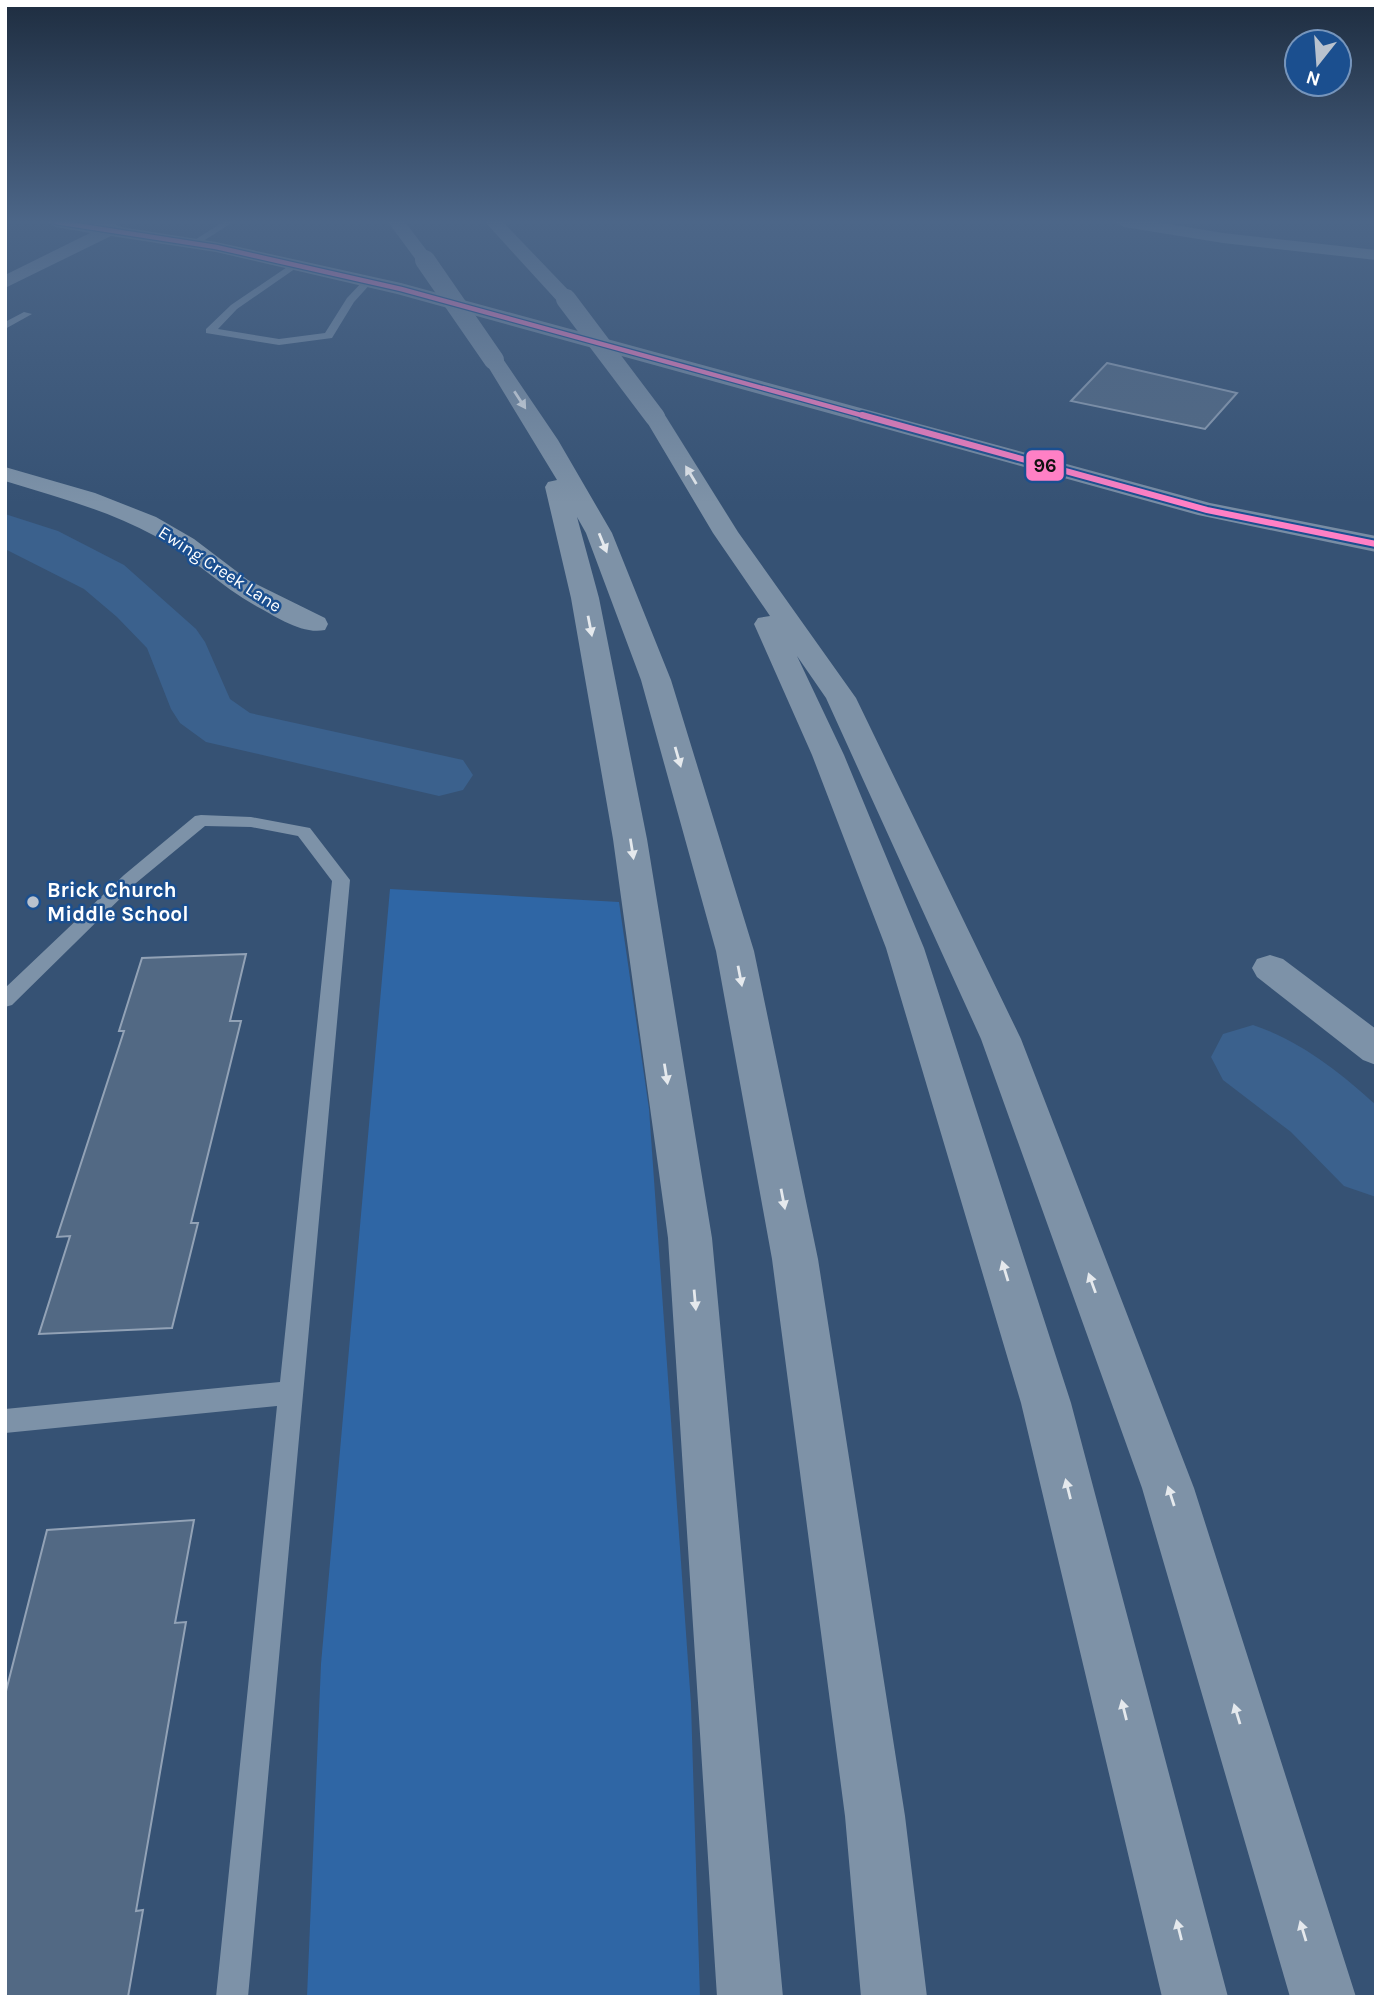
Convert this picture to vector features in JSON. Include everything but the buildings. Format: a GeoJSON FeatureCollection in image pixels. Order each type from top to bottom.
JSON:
{"type":"FeatureCollection","features":[{"type":"Feature","properties":{"kind":"highway"},"geometry":{"type":"LineString","coordinates":[[463,315],[546,440],[599,533],[656,680],[735,951],[795,1259],[875,1816],[894,1997]]}},
{"type":"Feature","properties":{"kind":"highway"},"geometry":{"type":"LineString","coordinates":[[578,315],[655,417],[726,533],[841,698],[1001,1039],[1168,1488],[1323,1997]]}},
{"type":"Feature","properties":{"kind":"highway"},"geometry":{"type":"LineString","coordinates":[[546,440],[585,598],[631,839],[690,1238],[750,1997]]}},
{"type":"Feature","properties":{"kind":"highway"},"geometry":{"type":"LineString","coordinates":[[726,533],[828,755],[905,948],[1046,1403],[1195,1997]]}},
{"type":"Feature","properties":{"kind":"street"},"geometry":{"type":"LineString","coordinates":[[495,315],[1207,510],[1376,544]]}},
{"type":"Feature","properties":{"kind":"street","name":"Ewing Creek Lane"},"geometry":{"type":"LineString","coordinates":[[5,474],[51,490],[96,501],[164,531],[238,584],[279,608],[315,624]]}},
{"type":"Feature","properties":{"kind":"street"},"geometry":{"type":"LineString","coordinates":[[1270,968],[1376,1050]]}},
{"type":"Feature","properties":{"kind":"lane"},"geometry":{"type":"LineString","coordinates":[[5,326],[24,315]]}},
{"type":"Feature","properties":{"kind":"lane"},"geometry":{"type":"LineString","coordinates":[[226,315],[210,331],[279,342],[328,336],[341,315]]}},
{"type":"Feature","properties":{"kind":"lane"},"geometry":{"type":"LineString","coordinates":[[5,1000],[130,879],[201,820],[251,822],[304,832],[341,880],[232,1997]]}},
{"type":"Feature","properties":{"kind":"lane"},"geometry":{"type":"LineString","coordinates":[[5,1421],[291,1393]]}},
{"type":"Feature","properties":{"kind":"shaded area"},"geometry":{"type":"Polygon","coordinates":[[[390,889],[619,902],[649,1109],[691,1704],[700,1997],[307,1997],[321,1664],[390,889]]]}},
{"type":"Feature","properties":{"kind":"waterway"},"geometry":{"type":"LineString","coordinates":[[5,530],[39,543],[104,577],[137,605],[175,642],[203,709],[229,728],[439,775]]}},
{"type":"Feature","properties":{"kind":"waterway"},"geometry":{"type":"LineString","coordinates":[[1253,1057],[1322,1108],[1376,1160]]}},
{"type":"Feature","properties":{"kind":"transit line","name":"96"},"geometry":{"type":"LineString","coordinates":[[497,315],[1207,510],[1376,544]]}},
{"type":"Feature","properties":{"kind":"place","name":"Brick Church Middle School"},"geometry":{"type":"Point","coordinates":[33,902]}}]}
